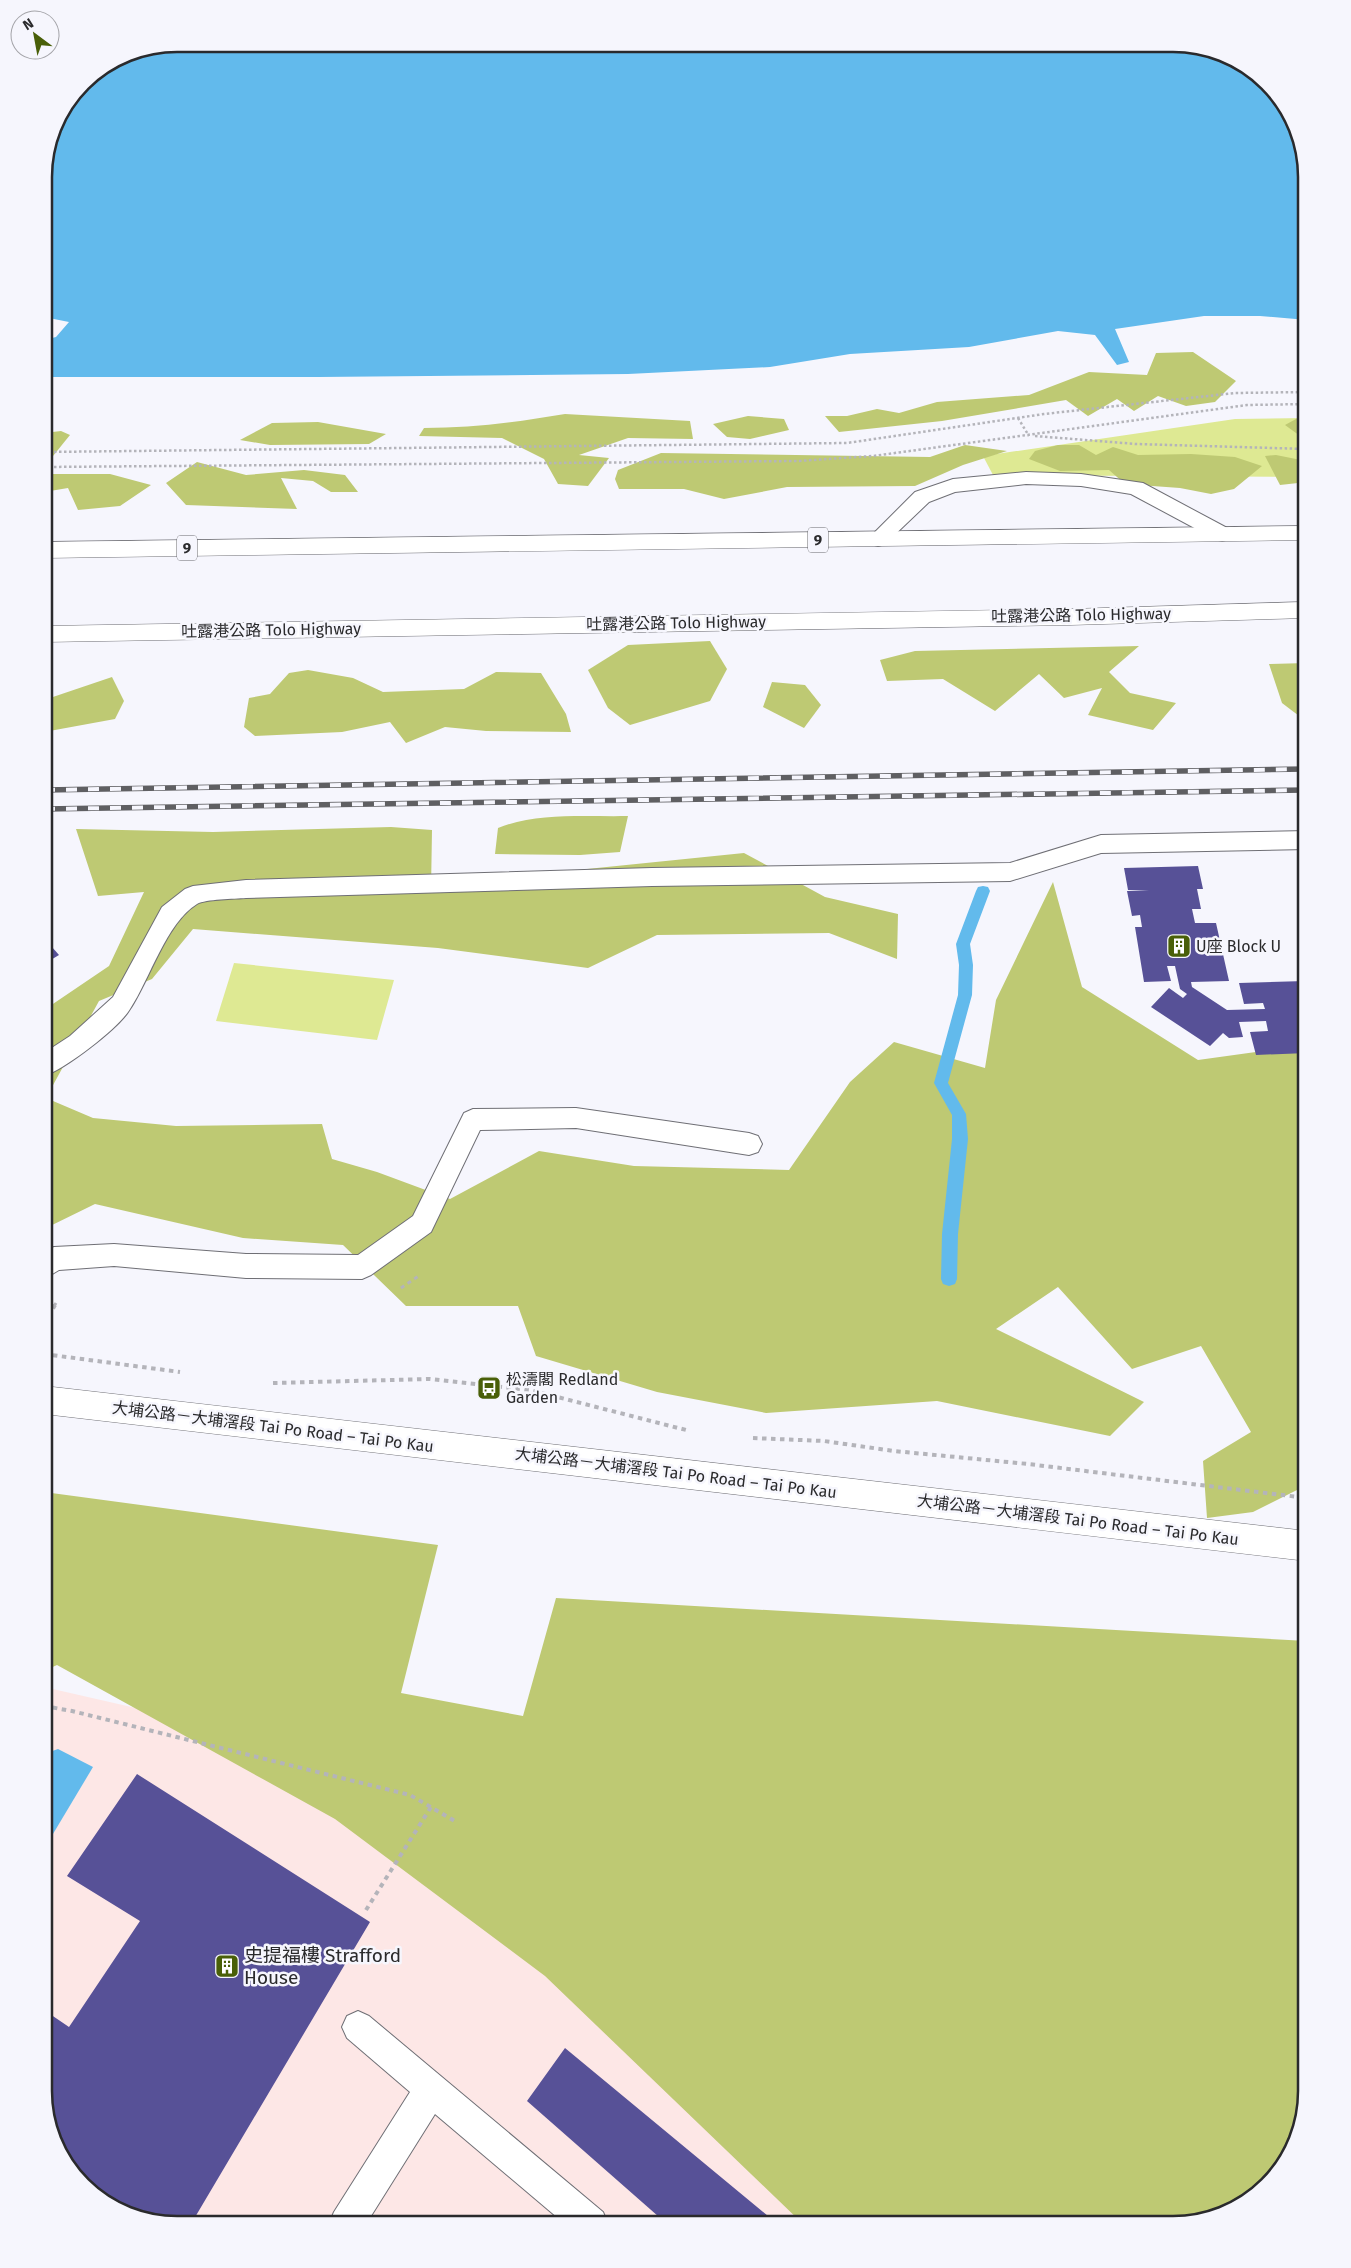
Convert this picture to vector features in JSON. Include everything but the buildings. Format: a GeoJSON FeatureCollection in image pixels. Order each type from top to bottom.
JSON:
{"type":"FeatureCollection","features":[{"type":"Feature","properties":{"kind":"main road","name":"9"},"geometry":{"type":"LineString","coordinates":[[53,550],[1298,533]]}},
{"type":"Feature","properties":{"kind":"main road","name":"吐露港公路 Tolo Highway"},"geometry":{"type":"LineString","coordinates":[[53,634],[1070,617],[1298,610]]}},
{"type":"Feature","properties":{"kind":"main road","name":"大埔公路－大埔滘段 Tai Po Road – Tai Po Kau"},"geometry":{"type":"LineString","coordinates":[[52,1401],[1298,1545]]}},
{"type":"Feature","properties":{"kind":"lane"},"geometry":{"type":"LineString","coordinates":[[878,539],[922,498],[953,486],[1026,478],[1081,480],[1136,488],[1222,534]]}},
{"type":"Feature","properties":{"kind":"lane"},"geometry":{"type":"LineString","coordinates":[[53,1060],[79,1043],[121,1004],[170,913],[192,894],[246,888],[642,877],[1010,872],[1102,844],[1298,840]]}},
{"type":"Feature","properties":{"kind":"lane"},"geometry":{"type":"LineString","coordinates":[[52,1260],[114,1255],[246,1266],[362,1267],[422,1224],[473,1120],[576,1118],[749,1144]]}},
{"type":"Feature","properties":{"kind":"lane"},"geometry":{"type":"LineString","coordinates":[[358,2027],[582,2215]]}},
{"type":"Feature","properties":{"kind":"lane"},"geometry":{"type":"LineString","coordinates":[[352,2215],[431,2089]]}},
{"type":"Feature","properties":{"kind":"path"},"geometry":{"type":"LineString","coordinates":[[53,452],[847,443],[1018,418],[1235,393],[1298,392]]}},
{"type":"Feature","properties":{"kind":"path"},"geometry":{"type":"LineString","coordinates":[[53,467],[798,461],[873,456],[1247,405],[1298,404]]}},
{"type":"Feature","properties":{"kind":"path"},"geometry":{"type":"LineString","coordinates":[[1018,418],[1027,436]]}},
{"type":"Feature","properties":{"kind":"path"},"geometry":{"type":"LineString","coordinates":[[1027,436],[1136,444],[1298,449]]}},
{"type":"Feature","properties":{"kind":"path"},"geometry":{"type":"LineString","coordinates":[[52,1355],[186,1373]]}},
{"type":"Feature","properties":{"kind":"path"},"geometry":{"type":"LineString","coordinates":[[263,1384],[430,1379],[530,1390],[691,1432]]}},
{"type":"Feature","properties":{"kind":"path"},"geometry":{"type":"LineString","coordinates":[[748,1438],[824,1441],[894,1451],[1037,1465],[1298,1497]]}},
{"type":"Feature","properties":{"kind":"path"},"geometry":{"type":"LineString","coordinates":[[52,1707],[72,1710],[199,1744],[290,1764],[410,1796],[455,1821]]}},
{"type":"Feature","properties":{"kind":"path"},"geometry":{"type":"LineString","coordinates":[[366,1910],[431,1808]]}},
{"type":"Feature","properties":{"kind":"shaded area"},"geometry":{"type":"Polygon","coordinates":[[[52,1689],[402,1769],[831,2216],[169,2215],[152,2213],[74,2161],[65,2146],[57,2123],[52,2091],[52,1689]]]}},
{"type":"Feature","properties":{"kind":"green space"},"geometry":{"type":"Polygon","coordinates":[[[1193,352],[1236,381],[1215,402],[1186,406],[1158,396],[1134,411],[1117,399],[1088,416],[1066,400],[942,421],[839,432],[825,416],[847,416],[877,409],[899,413],[937,402],[1029,395],[1089,372],[1147,375],[1156,353],[1193,352]]]}},
{"type":"Feature","properties":{"kind":"green space"},"geometry":{"type":"Polygon","coordinates":[[[565,414],[690,421],[693,439],[628,438],[579,455],[609,458],[588,486],[558,484],[544,459],[502,438],[419,436],[424,428],[495,424],[565,414]]]}},
{"type":"Feature","properties":{"kind":"green space"},"geometry":{"type":"Polygon","coordinates":[[[748,416],[784,419],[789,430],[750,439],[727,437],[713,424],[748,416]]]}},
{"type":"Feature","properties":{"kind":"green space"},"geometry":{"type":"Polygon","coordinates":[[[1298,418],[1298,477],[993,475],[983,456],[1235,419],[1298,418]]]}},
{"type":"Feature","properties":{"kind":"green space"},"geometry":{"type":"Polygon","coordinates":[[[1298,418],[1298,434],[1285,425],[1298,418]]]}},
{"type":"Feature","properties":{"kind":"green space"},"geometry":{"type":"Polygon","coordinates":[[[318,422],[386,434],[369,444],[270,445],[240,440],[272,423],[318,422]]]}},
{"type":"Feature","properties":{"kind":"green space"},"geometry":{"type":"Polygon","coordinates":[[[61,431],[70,435],[53,456],[53,456],[53,432],[61,431]]]}},
{"type":"Feature","properties":{"kind":"green space"},"geometry":{"type":"Polygon","coordinates":[[[965,445],[1007,451],[963,465],[915,486],[787,487],[724,499],[684,489],[619,489],[615,479],[618,470],[661,453],[930,457],[965,445]]]}},
{"type":"Feature","properties":{"kind":"green space"},"geometry":{"type":"Polygon","coordinates":[[[1058,445],[1079,445],[1096,455],[1113,447],[1138,455],[1191,454],[1235,457],[1262,466],[1234,489],[1211,494],[1180,488],[1125,484],[1109,470],[1060,471],[1029,459],[1035,451],[1058,445]]]}},
{"type":"Feature","properties":{"kind":"green space"},"geometry":{"type":"Polygon","coordinates":[[[1276,455],[1298,459],[1298,483],[1280,485],[1265,456],[1276,455]]]}},
{"type":"Feature","properties":{"kind":"green space"},"geometry":{"type":"Polygon","coordinates":[[[197,462],[246,475],[304,470],[345,475],[358,492],[331,492],[313,481],[281,478],[297,509],[186,505],[166,483],[197,462]]]}},
{"type":"Feature","properties":{"kind":"green space"},"geometry":{"type":"Polygon","coordinates":[[[53,474],[110,474],[151,485],[120,506],[78,510],[68,488],[53,491],[53,474]]]}},
{"type":"Feature","properties":{"kind":"green space"},"geometry":{"type":"Polygon","coordinates":[[[710,641],[727,669],[710,701],[630,725],[608,708],[588,670],[628,645],[710,641]]]}},
{"type":"Feature","properties":{"kind":"green space"},"geometry":{"type":"Polygon","coordinates":[[[1139,646],[1109,672],[1130,693],[1176,703],[1153,730],[1088,715],[1102,688],[1064,698],[1039,674],[995,711],[943,679],[887,681],[880,660],[915,651],[1139,646]]]}},
{"type":"Feature","properties":{"kind":"green space"},"geometry":{"type":"Polygon","coordinates":[[[1298,663],[1298,715],[1282,703],[1269,664],[1298,663]]]}},
{"type":"Feature","properties":{"kind":"green space"},"geometry":{"type":"Polygon","coordinates":[[[308,670],[353,678],[383,692],[464,689],[496,672],[541,673],[566,714],[571,732],[486,731],[445,727],[406,743],[390,722],[342,732],[255,736],[244,727],[249,698],[270,694],[289,673],[308,670]]]}},
{"type":"Feature","properties":{"kind":"green space"},"geometry":{"type":"Polygon","coordinates":[[[112,677],[124,701],[115,719],[53,730],[53,697],[112,677]]]}},
{"type":"Feature","properties":{"kind":"green space"},"geometry":{"type":"Polygon","coordinates":[[[772,682],[805,685],[821,705],[804,728],[763,707],[772,682]]]}},
{"type":"Feature","properties":{"kind":"green space"},"geometry":{"type":"Polygon","coordinates":[[[628,816],[620,852],[580,855],[495,854],[498,828],[513,823],[545,817],[628,816]]]}},
{"type":"Feature","properties":{"kind":"green space"},"geometry":{"type":"Polygon","coordinates":[[[391,827],[432,830],[431,890],[587,869],[744,853],[825,897],[898,914],[897,959],[829,933],[657,935],[588,968],[438,948],[193,929],[152,979],[99,1001],[53,1086],[53,1004],[109,966],[144,892],[98,896],[76,829],[213,832],[391,827]]]}},
{"type":"Feature","properties":{"kind":"green space"},"geometry":{"type":"Polygon","coordinates":[[[1053,882],[1082,987],[1198,1060],[1298,1046],[1298,1490],[1253,1512],[1207,1518],[1203,1461],[1251,1432],[1201,1346],[1132,1369],[1058,1287],[996,1329],[1144,1402],[1110,1436],[937,1401],[766,1413],[657,1392],[536,1356],[518,1306],[406,1306],[343,1245],[243,1238],[95,1204],[52,1225],[53,1101],[93,1118],[176,1126],[322,1124],[332,1159],[377,1172],[450,1199],[539,1151],[634,1166],[789,1170],[850,1082],[894,1042],[985,1068],[996,1000],[1053,882]]]}},
{"type":"Feature","properties":{"kind":"green space"},"geometry":{"type":"Polygon","coordinates":[[[234,963],[394,980],[377,1040],[216,1021],[234,963]]]}},
{"type":"Feature","properties":{"kind":"green space"},"geometry":{"type":"Polygon","coordinates":[[[52,1493],[438,1545],[401,1693],[523,1716],[556,1598],[1298,1640],[1298,2091],[1292,2131],[1278,2160],[1256,2185],[1229,2203],[1190,2214],[1174,2216],[794,2216],[545,1976],[335,1819],[57,1665],[52,1667],[52,1493]]]}},
{"type":"Feature","properties":{"kind":"water"},"geometry":{"type":"Polygon","coordinates":[[[177,52],[1182,53],[1214,59],[1229,65],[1256,83],[1278,108],[1286,122],[1297,161],[1298,319],[1260,316],[1204,316],[1115,329],[1129,362],[1117,365],[1095,335],[1058,331],[969,347],[850,354],[770,367],[628,374],[53,377],[53,338],[56,337],[69,322],[53,319],[53,169],[62,129],[78,101],[95,83],[108,73],[137,59],[161,54],[177,52]]]}},
{"type":"Feature","properties":{"kind":"water"},"geometry":{"type":"Polygon","coordinates":[[[58,1749],[93,1767],[52,1835],[52,1751],[58,1749]]]}},
{"type":"Feature","properties":{"kind":"waterway"},"geometry":{"type":"LineString","coordinates":[[949,1279],[950,1234],[960,1139],[959,1114],[941,1083],[965,995],[966,965],[963,944],[983,891]]}},
{"type":"Feature","properties":{"kind":"railway"},"geometry":{"type":"LineString","coordinates":[[53,790],[1298,769]]}},
{"type":"Feature","properties":{"kind":"railway"},"geometry":{"type":"LineString","coordinates":[[53,809],[1298,790]]}},
{"type":"Feature","properties":{"kind":"place","name":"U座 Block U"},"geometry":{"type":"Point","coordinates":[1179,946]}},
{"type":"Feature","properties":{"kind":"place","name":"松濤閣 Redland Garden"},"geometry":{"type":"Point","coordinates":[489,1388]}},
{"type":"Feature","properties":{"kind":"place","name":"史提福樓 Strafford House"},"geometry":{"type":"Point","coordinates":[227,1966]}}]}
